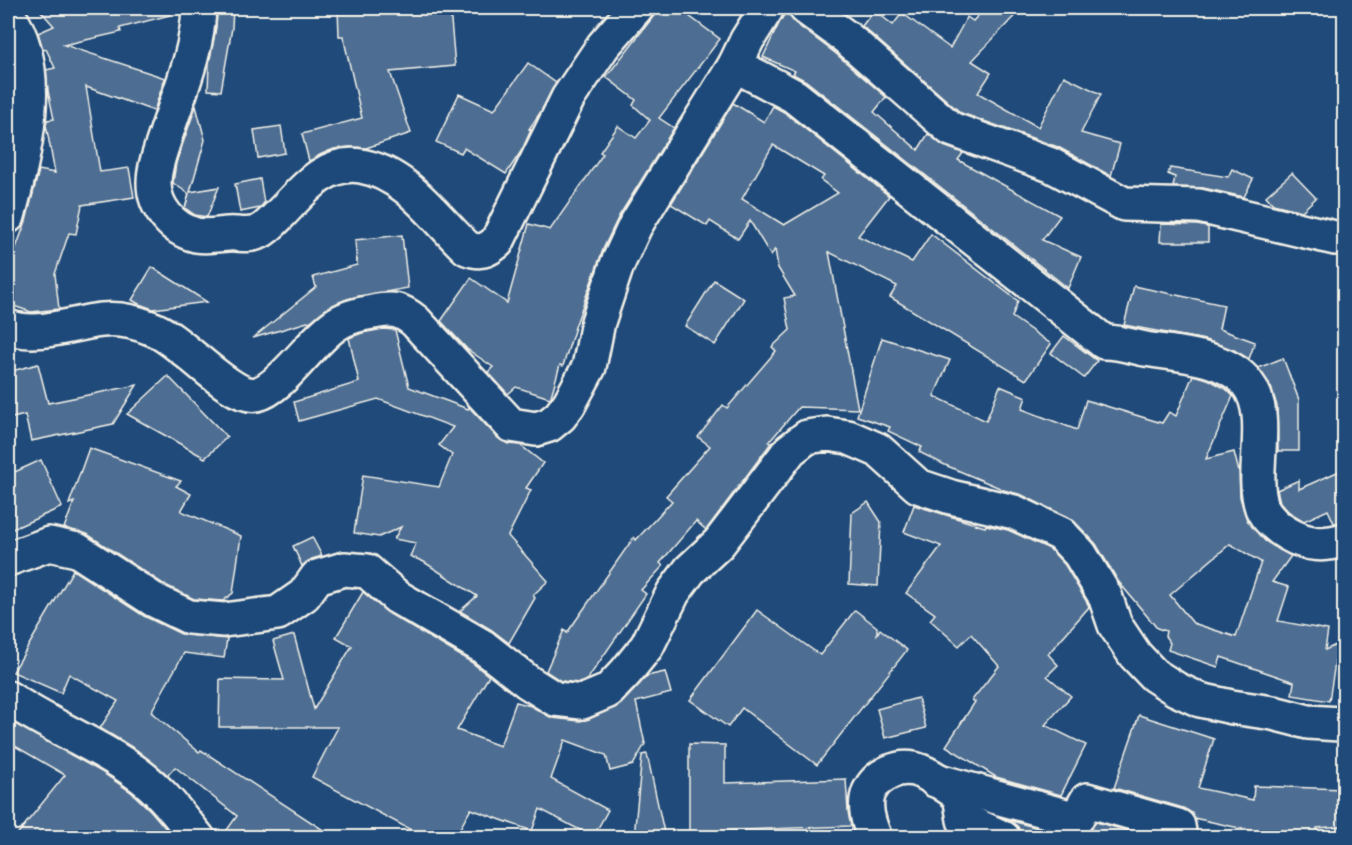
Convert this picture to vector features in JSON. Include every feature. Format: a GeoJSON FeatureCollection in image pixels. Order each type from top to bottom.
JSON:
{"type":"FeatureCollection","features":[{"type":"Feature","properties":{"kind":"street"},"geometry":{"type":"LineString","coordinates":[[199,8],[196,36],[155,168],[156,201],[163,213],[183,229],[196,235],[257,233],[268,227],[311,181],[344,165],[360,166],[375,170],[408,188],[467,248],[477,252],[488,250],[497,242],[568,98],[603,46],[636,8]]}},
{"type":"Feature","properties":{"kind":"street"},"geometry":{"type":"LineString","coordinates":[[8,327],[33,331],[103,320],[136,323],[173,339],[229,387],[249,395],[259,394],[272,387],[334,325],[350,317],[384,309],[403,311],[415,321],[511,425],[536,429],[549,425],[569,404],[589,367],[598,322],[624,248],[635,226],[735,65],[767,8]]}},
{"type":"Feature","properties":{"kind":"street"},"geometry":{"type":"LineString","coordinates":[[807,8],[847,39],[951,129],[1051,165],[1124,204],[1199,206],[1335,238]]}},
{"type":"Feature","properties":{"kind":"street"},"geometry":{"type":"LineString","coordinates":[[8,15],[14,23],[22,44],[28,71],[29,101],[26,141],[8,216]]}},
{"type":"Feature","properties":{"kind":"street"},"geometry":{"type":"LineString","coordinates":[[735,65],[794,96],[1104,342],[1121,342],[1133,347],[1201,358],[1239,374],[1255,395],[1258,411],[1262,510],[1284,532],[1299,540],[1315,545],[1344,540]]}},
{"type":"Feature","properties":{"kind":"street"},"geometry":{"type":"LineString","coordinates":[[8,559],[49,544],[77,550],[163,604],[189,617],[224,620],[278,614],[304,595],[317,577],[344,569],[367,571],[397,597],[482,646],[528,682],[555,699],[582,702],[608,691],[626,672],[647,646],[673,593],[690,570],[719,543],[789,450],[807,437],[827,435],[848,437],[878,450],[918,486],[951,497],[1014,512],[1060,534],[1080,554],[1105,596],[1115,625],[1135,655],[1154,675],[1176,689],[1200,700],[1273,713],[1308,722],[1340,724],[1344,722]]}},
{"type":"Feature","properties":{"kind":"street"},"geometry":{"type":"LineString","coordinates":[[8,698],[25,710],[85,741],[142,778],[159,792],[198,837]]}},
{"type":"Feature","properties":{"kind":"street"},"geometry":{"type":"LineString","coordinates":[[875,837],[868,821],[869,792],[878,780],[891,771],[902,768],[919,770],[960,795],[964,819],[1003,837]]}},
{"type":"Feature","properties":{"kind":"street"},"geometry":{"type":"LineString","coordinates":[[935,780],[1076,819],[1087,800],[1178,826],[1180,837]]}},
{"type":"Feature","properties":{"kind":"building"},"geometry":{"type":"Polygon","coordinates":[[[38,8],[169,8],[170,15],[120,28],[121,32],[64,45],[165,78],[154,111],[86,87],[100,172],[129,168],[134,197],[82,205],[76,234],[69,233],[55,274],[59,309],[31,312],[8,304],[8,269],[26,221],[39,170],[55,173],[46,125],[47,120],[54,119],[46,70],[55,68],[46,49],[43,50],[38,33],[54,26],[38,8]]]}},
{"type":"Feature","properties":{"kind":"building"},"geometry":{"type":"Polygon","coordinates":[[[217,8],[233,8],[232,28],[221,91],[208,90],[209,64],[217,8]]]}},
{"type":"Feature","properties":{"kind":"building"},"geometry":{"type":"Polygon","coordinates":[[[338,8],[386,8],[387,14],[450,9],[455,66],[390,72],[411,133],[366,148],[334,149],[309,161],[302,134],[362,118],[343,36],[339,36],[338,8]]]}},
{"type":"Feature","properties":{"kind":"building"},"geometry":{"type":"Polygon","coordinates":[[[660,8],[678,8],[720,39],[659,118],[674,128],[619,216],[604,247],[550,398],[516,387],[508,394],[488,372],[493,367],[467,349],[441,321],[471,278],[507,303],[529,224],[550,230],[603,154],[600,152],[618,126],[636,138],[650,120],[633,105],[636,100],[606,77],[660,8]]]}},
{"type":"Feature","properties":{"kind":"building"},"geometry":{"type":"Polygon","coordinates":[[[985,8],[1022,8],[972,61],[991,73],[978,93],[1038,127],[1064,76],[1101,94],[1081,133],[1120,144],[1111,176],[1058,147],[961,113],[862,26],[874,10],[893,25],[902,13],[950,48],[967,17],[973,21],[985,8]]]}},
{"type":"Feature","properties":{"kind":"building"},"geometry":{"type":"Polygon","coordinates":[[[784,13],[886,97],[874,112],[918,150],[928,134],[944,146],[963,153],[958,160],[1060,216],[1042,240],[1081,257],[1068,288],[806,81],[793,74],[795,71],[763,57],[784,13]]]}},
{"type":"Feature","properties":{"kind":"building"},"geometry":{"type":"Polygon","coordinates":[[[528,63],[556,83],[529,129],[531,130],[522,150],[506,174],[464,148],[461,153],[436,142],[459,94],[494,110],[528,63]]]}},
{"type":"Feature","properties":{"kind":"building"},"geometry":{"type":"Polygon","coordinates":[[[733,103],[764,122],[773,106],[784,112],[889,196],[858,236],[912,262],[931,234],[1018,301],[1012,317],[1051,344],[1026,380],[890,297],[897,286],[829,252],[858,409],[799,407],[769,442],[771,443],[706,530],[696,521],[660,563],[663,566],[641,590],[646,594],[587,680],[579,683],[561,681],[546,671],[564,630],[567,633],[634,537],[636,540],[672,501],[666,496],[710,446],[698,437],[723,405],[727,408],[776,351],[772,347],[790,330],[784,298],[795,296],[778,268],[775,249],[771,256],[750,221],[738,239],[710,221],[707,226],[671,204],[733,103]],[[773,145],[742,199],[784,225],[838,193],[821,180],[824,176],[773,145]]]}},
{"type":"Feature","properties":{"kind":"building"},"geometry":{"type":"Polygon","coordinates":[[[196,106],[205,140],[190,192],[219,187],[207,217],[195,215],[185,208],[189,194],[173,183],[176,163],[196,106]]]}},
{"type":"Feature","properties":{"kind":"building"},"geometry":{"type":"Polygon","coordinates":[[[281,126],[285,153],[258,158],[254,130],[281,126]]]}},
{"type":"Feature","properties":{"kind":"building"},"geometry":{"type":"Polygon","coordinates":[[[1170,168],[1228,177],[1232,169],[1253,179],[1244,197],[1203,188],[1173,187],[1175,177],[1168,174],[1170,168]]]}},
{"type":"Feature","properties":{"kind":"building"},"geometry":{"type":"Polygon","coordinates":[[[1292,173],[1316,198],[1302,211],[1273,204],[1266,196],[1292,173]]]}},
{"type":"Feature","properties":{"kind":"building"},"geometry":{"type":"Polygon","coordinates":[[[260,179],[264,203],[260,208],[240,212],[235,184],[260,179]]]}},
{"type":"Feature","properties":{"kind":"building"},"geometry":{"type":"Polygon","coordinates":[[[1161,224],[1208,227],[1208,242],[1160,242],[1161,224]]]}},
{"type":"Feature","properties":{"kind":"building"},"geometry":{"type":"Polygon","coordinates":[[[402,235],[408,288],[347,299],[329,307],[311,321],[253,338],[316,287],[313,277],[357,265],[355,240],[402,235]]]}},
{"type":"Feature","properties":{"kind":"building"},"geometry":{"type":"Polygon","coordinates":[[[152,267],[207,302],[153,309],[132,300],[152,267]]]}},
{"type":"Feature","properties":{"kind":"building"},"geometry":{"type":"Polygon","coordinates":[[[714,280],[744,299],[715,345],[685,326],[714,280]]]}},
{"type":"Feature","properties":{"kind":"building"},"geometry":{"type":"Polygon","coordinates":[[[1134,286],[1224,305],[1219,329],[1255,342],[1249,359],[1234,350],[1205,340],[1124,325],[1134,286]]]}},
{"type":"Feature","properties":{"kind":"building"},"geometry":{"type":"Polygon","coordinates":[[[383,329],[395,330],[409,387],[468,409],[469,407],[498,438],[508,444],[520,445],[543,463],[526,488],[531,490],[508,536],[548,581],[533,595],[535,598],[509,643],[460,611],[477,596],[424,562],[410,556],[416,543],[394,539],[401,527],[379,537],[354,533],[363,475],[439,487],[452,455],[439,445],[453,427],[378,399],[299,421],[294,402],[359,382],[349,338],[383,329]]]}},
{"type":"Feature","properties":{"kind":"building"},"geometry":{"type":"Polygon","coordinates":[[[1064,336],[1097,361],[1084,378],[1051,353],[1064,336]]]}},
{"type":"Feature","properties":{"kind":"building"},"geometry":{"type":"Polygon","coordinates":[[[882,338],[950,360],[934,396],[986,421],[1000,386],[1026,397],[1022,409],[1077,430],[1086,400],[1162,423],[1169,412],[1176,416],[1193,375],[1208,379],[1226,389],[1233,396],[1206,459],[1234,452],[1239,472],[1240,497],[1247,520],[1265,541],[1291,556],[1272,582],[1289,587],[1278,621],[1328,630],[1325,650],[1338,644],[1329,701],[1292,695],[1294,682],[1221,657],[1218,667],[1168,650],[1170,643],[1165,636],[1166,631],[1157,628],[1118,581],[1096,544],[1074,521],[1022,495],[1000,489],[945,465],[919,452],[922,447],[888,431],[890,427],[857,416],[882,338]],[[1230,544],[1170,595],[1193,623],[1236,637],[1261,562],[1230,544]]]}},
{"type":"Feature","properties":{"kind":"building"},"geometry":{"type":"Polygon","coordinates":[[[1283,358],[1299,400],[1299,451],[1278,451],[1277,406],[1271,387],[1258,368],[1283,358]]]}},
{"type":"Feature","properties":{"kind":"building"},"geometry":{"type":"Polygon","coordinates":[[[38,364],[48,403],[137,385],[113,424],[31,441],[25,415],[8,419],[8,372],[38,364]]]}},
{"type":"Feature","properties":{"kind":"building"},"geometry":{"type":"Polygon","coordinates":[[[168,376],[227,437],[205,458],[127,414],[168,376]]]}},
{"type":"Feature","properties":{"kind":"building"},"geometry":{"type":"Polygon","coordinates":[[[89,448],[181,481],[176,486],[191,494],[181,511],[241,536],[233,593],[223,601],[194,599],[163,584],[87,534],[64,528],[74,502],[69,504],[89,448]]]}},
{"type":"Feature","properties":{"kind":"building"},"geometry":{"type":"Polygon","coordinates":[[[41,460],[62,507],[8,531],[8,475],[41,460]]]}},
{"type":"Feature","properties":{"kind":"building"},"geometry":{"type":"Polygon","coordinates":[[[1344,469],[1344,522],[1334,523],[1328,510],[1304,521],[1289,512],[1280,502],[1277,490],[1299,480],[1299,489],[1344,469]]]}},
{"type":"Feature","properties":{"kind":"building"},"geometry":{"type":"Polygon","coordinates":[[[868,502],[881,522],[878,586],[849,584],[852,513],[868,502]]]}},
{"type":"Feature","properties":{"kind":"building"},"geometry":{"type":"Polygon","coordinates":[[[914,505],[985,527],[986,525],[1008,530],[1050,549],[1065,565],[1088,604],[1089,607],[1048,654],[1058,665],[1047,676],[1071,696],[1045,725],[1086,745],[1061,795],[996,777],[946,746],[975,702],[972,700],[999,666],[971,634],[959,646],[930,620],[935,614],[906,593],[941,546],[904,532],[914,505]]]}},
{"type":"Feature","properties":{"kind":"building"},"geometry":{"type":"Polygon","coordinates":[[[312,537],[322,556],[302,566],[293,546],[312,537]]]}},
{"type":"Feature","properties":{"kind":"building"},"geometry":{"type":"Polygon","coordinates":[[[73,570],[144,616],[181,634],[227,639],[224,658],[184,653],[151,712],[199,752],[201,750],[334,837],[222,837],[237,816],[175,767],[168,775],[137,750],[100,728],[118,701],[69,674],[61,693],[13,672],[73,570]]]}},
{"type":"Feature","properties":{"kind":"building"},"geometry":{"type":"Polygon","coordinates":[[[363,592],[388,613],[471,662],[489,676],[457,730],[500,746],[516,702],[531,706],[552,718],[580,721],[621,704],[647,676],[665,672],[671,693],[636,702],[645,744],[633,765],[610,771],[606,755],[565,740],[551,779],[608,810],[593,837],[540,809],[532,831],[471,809],[455,837],[410,837],[413,831],[312,777],[338,727],[219,727],[220,679],[284,680],[273,641],[294,635],[314,709],[352,646],[336,637],[363,592]]]}},
{"type":"Feature","properties":{"kind":"building"},"geometry":{"type":"Polygon","coordinates":[[[757,610],[820,655],[855,610],[877,627],[877,634],[880,629],[907,650],[817,765],[742,708],[728,727],[690,700],[757,610]]]}},
{"type":"Feature","properties":{"kind":"building"},"geometry":{"type":"Polygon","coordinates":[[[918,698],[926,728],[885,738],[877,709],[918,698]]]}},
{"type":"Feature","properties":{"kind":"building"},"geometry":{"type":"Polygon","coordinates":[[[1139,715],[1214,739],[1198,788],[1253,800],[1254,786],[1344,789],[1344,826],[1317,828],[1317,837],[1252,837],[1253,831],[1194,818],[1192,813],[1183,808],[1114,788],[1139,715]]]}},
{"type":"Feature","properties":{"kind":"building"},"geometry":{"type":"Polygon","coordinates":[[[8,720],[100,771],[131,792],[173,837],[15,837],[65,775],[8,742],[8,720]]]}},
{"type":"Feature","properties":{"kind":"building"},"geometry":{"type":"Polygon","coordinates":[[[689,744],[725,745],[725,783],[846,779],[851,826],[689,832],[689,744]]]}},
{"type":"Feature","properties":{"kind":"building"},"geometry":{"type":"Polygon","coordinates":[[[647,754],[665,837],[634,837],[642,755],[647,754]]]}},
{"type":"Feature","properties":{"kind":"building"},"geometry":{"type":"Polygon","coordinates":[[[1008,820],[1071,837],[1022,837],[1018,827],[1008,820]]]}},
{"type":"Feature","properties":{"kind":"building"},"geometry":{"type":"Polygon","coordinates":[[[1096,822],[1150,837],[1079,837],[1087,834],[1096,822]]]}}]}
